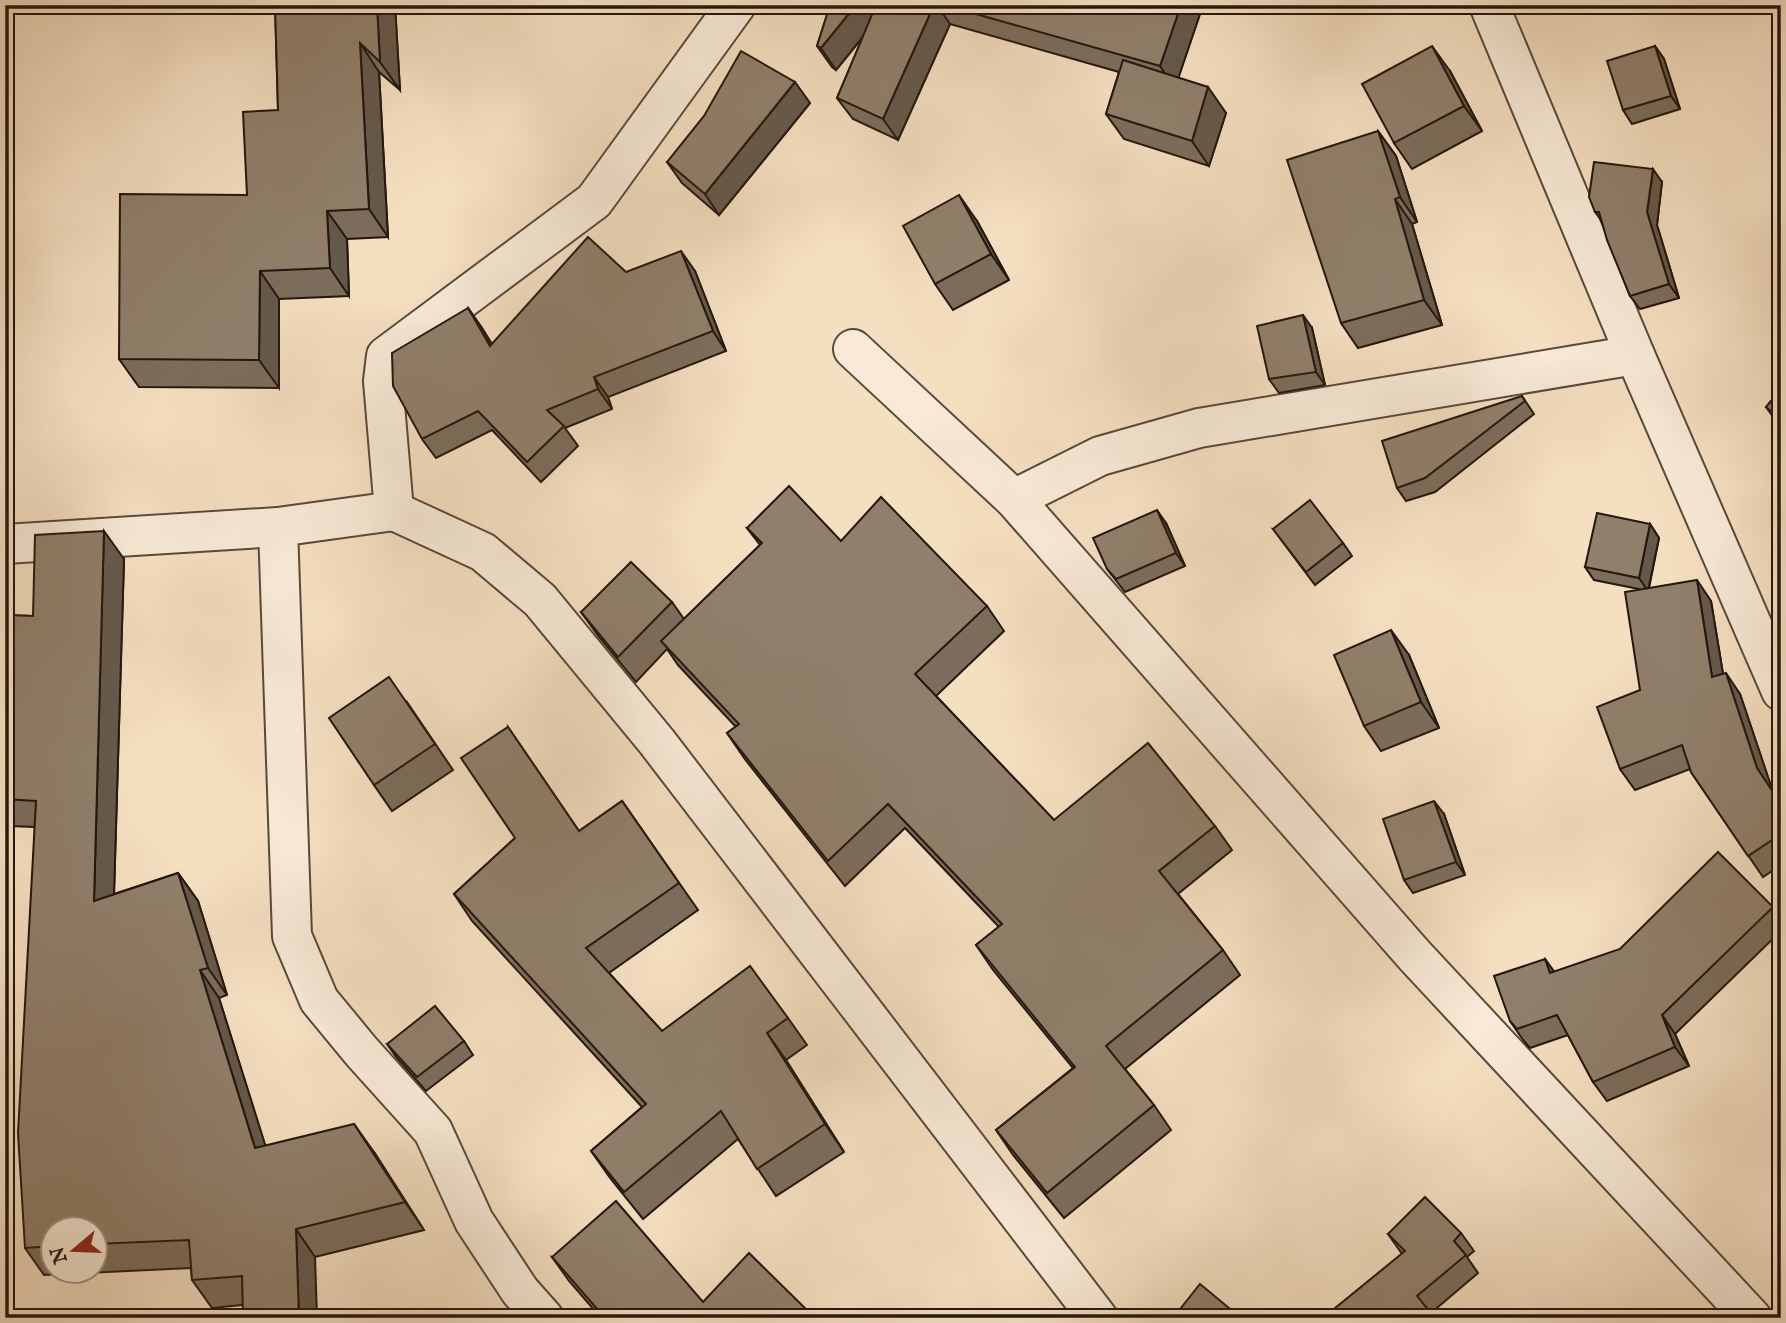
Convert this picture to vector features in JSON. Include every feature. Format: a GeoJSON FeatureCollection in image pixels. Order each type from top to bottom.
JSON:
{"type":"FeatureCollection","features":[{"type":"Feature","properties":{"kind":"street"},"geometry":{"type":"LineString","coordinates":[[394,511],[383,381],[386,356],[594,201],[736,5]]}},
{"type":"Feature","properties":{"kind":"street"},"geometry":{"type":"LineString","coordinates":[[1489,5],[1635,355],[1781,691]]}},
{"type":"Feature","properties":{"kind":"street"},"geometry":{"type":"LineString","coordinates":[[853,349],[1014,499],[1415,956],[1752,1318]]}},
{"type":"Feature","properties":{"kind":"street"},"geometry":{"type":"LineString","coordinates":[[1014,499],[1100,456],[1199,428],[1635,355]]}},
{"type":"Feature","properties":{"kind":"street"},"geometry":{"type":"LineString","coordinates":[[5,544],[278,527],[394,511],[483,552],[540,600],[657,742],[1098,1318]]}},
{"type":"Feature","properties":{"kind":"street"},"geometry":{"type":"LineString","coordinates":[[278,527],[292,936],[319,1000],[433,1131],[474,1221],[520,1291],[544,1318]]}},
{"type":"Feature","properties":{"kind":"building"},"geometry":{"type":"Polygon","coordinates":[[[275,5],[377,5],[380,62],[360,43],[369,209],[327,211],[330,268],[260,271],[259,360],[119,359],[120,194],[247,195],[243,112],[278,110],[275,5]]]}},
{"type":"Feature","properties":{"kind":"building"},"geometry":{"type":"Polygon","coordinates":[[[830,5],[856,5],[821,48],[817,46],[830,5]]]}},
{"type":"Feature","properties":{"kind":"building"},"geometry":{"type":"Polygon","coordinates":[[[876,5],[934,5],[883,119],[837,98],[876,5]]]}},
{"type":"Feature","properties":{"kind":"building"},"geometry":{"type":"Polygon","coordinates":[[[944,5],[1181,5],[1160,66],[944,5]]]}},
{"type":"Feature","properties":{"kind":"building"},"geometry":{"type":"Polygon","coordinates":[[[1432,46],[1464,106],[1394,143],[1362,84],[1432,46]]]}},
{"type":"Feature","properties":{"kind":"building"},"geometry":{"type":"Polygon","coordinates":[[[1655,46],[1671,96],[1623,110],[1607,61],[1655,46]]]}},
{"type":"Feature","properties":{"kind":"building"},"geometry":{"type":"Polygon","coordinates":[[[741,51],[795,82],[705,194],[667,162],[704,116],[741,51]]]}},
{"type":"Feature","properties":{"kind":"building"},"geometry":{"type":"Polygon","coordinates":[[[1123,60],[1208,87],[1192,141],[1106,114],[1123,60]]]}},
{"type":"Feature","properties":{"kind":"building"},"geometry":{"type":"Polygon","coordinates":[[[1378,131],[1400,197],[1395,199],[1424,300],[1341,323],[1287,160],[1378,131]]]}},
{"type":"Feature","properties":{"kind":"building"},"geometry":{"type":"Polygon","coordinates":[[[1594,162],[1653,169],[1647,212],[1669,284],[1630,296],[1607,240],[1599,212],[1595,212],[1589,197],[1594,162]]]}},
{"type":"Feature","properties":{"kind":"building"},"geometry":{"type":"Polygon","coordinates":[[[959,195],[991,254],[935,284],[903,226],[959,195]]]}},
{"type":"Feature","properties":{"kind":"building"},"geometry":{"type":"Polygon","coordinates":[[[588,237],[626,272],[681,251],[713,331],[594,377],[598,389],[547,410],[564,426],[527,462],[478,411],[422,439],[393,386],[392,353],[468,308],[490,346],[588,237]]]}},
{"type":"Feature","properties":{"kind":"building"},"geometry":{"type":"Polygon","coordinates":[[[1303,315],[1316,372],[1269,379],[1257,326],[1303,315]]]}},
{"type":"Feature","properties":{"kind":"building"},"geometry":{"type":"Polygon","coordinates":[[[1781,389],[1781,419],[1766,407],[1781,389]]]}},
{"type":"Feature","properties":{"kind":"building"},"geometry":{"type":"Polygon","coordinates":[[[1522,396],[1525,401],[1425,478],[1397,488],[1382,441],[1522,396]]]}},
{"type":"Feature","properties":{"kind":"building"},"geometry":{"type":"Polygon","coordinates":[[[789,486],[841,541],[881,497],[987,606],[915,674],[1054,820],[1148,743],[1215,826],[1159,871],[1223,950],[1106,1046],[1154,1105],[1047,1193],[996,1130],[1075,1067],[976,945],[1002,924],[888,804],[828,861],[727,733],[739,724],[661,641],[762,543],[747,528],[789,486]]]}},
{"type":"Feature","properties":{"kind":"building"},"geometry":{"type":"Polygon","coordinates":[[[1310,500],[1343,543],[1306,572],[1273,529],[1310,500]]]}},
{"type":"Feature","properties":{"kind":"building"},"geometry":{"type":"Polygon","coordinates":[[[1157,510],[1176,553],[1116,579],[1107,569],[1093,538],[1157,510]]]}},
{"type":"Feature","properties":{"kind":"building"},"geometry":{"type":"Polygon","coordinates":[[[1597,513],[1650,524],[1639,578],[1585,567],[1597,513]]]}},
{"type":"Feature","properties":{"kind":"building"},"geometry":{"type":"Polygon","coordinates":[[[104,531],[94,901],[178,873],[208,968],[200,970],[255,1148],[354,1124],[405,1202],[296,1229],[299,1318],[243,1318],[242,1276],[192,1280],[189,1240],[108,1243],[108,1214],[38,1214],[38,1247],[25,1248],[18,1133],[36,801],[5,799],[5,615],[33,616],[35,535],[104,531]]]}},
{"type":"Feature","properties":{"kind":"building"},"geometry":{"type":"Polygon","coordinates":[[[631,562],[672,602],[618,657],[581,612],[631,562]]]}},
{"type":"Feature","properties":{"kind":"building"},"geometry":{"type":"Polygon","coordinates":[[[1697,580],[1712,677],[1726,673],[1757,768],[1781,804],[1781,834],[1748,856],[1691,772],[1682,745],[1620,769],[1597,707],[1640,690],[1625,592],[1697,580]]]}},
{"type":"Feature","properties":{"kind":"building"},"geometry":{"type":"Polygon","coordinates":[[[1391,630],[1421,702],[1364,726],[1334,655],[1391,630]]]}},
{"type":"Feature","properties":{"kind":"building"},"geometry":{"type":"Polygon","coordinates":[[[389,677],[435,744],[374,785],[329,718],[389,677]]]}},
{"type":"Feature","properties":{"kind":"building"},"geometry":{"type":"Polygon","coordinates":[[[508,727],[579,831],[622,801],[679,883],[586,948],[662,1031],[750,966],[788,1018],[767,1033],[825,1124],[757,1169],[721,1111],[624,1192],[591,1151],[646,1104],[454,894],[515,838],[461,758],[508,727]]]}},
{"type":"Feature","properties":{"kind":"building"},"geometry":{"type":"Polygon","coordinates":[[[1434,801],[1456,862],[1404,880],[1383,819],[1434,801]]]}},
{"type":"Feature","properties":{"kind":"building"},"geometry":{"type":"Polygon","coordinates":[[[1718,852],[1773,907],[1662,1015],[1675,1047],[1593,1082],[1557,1015],[1517,1029],[1510,1021],[1494,976],[1545,959],[1550,973],[1620,949],[1718,852]]]}},
{"type":"Feature","properties":{"kind":"building"},"geometry":{"type":"Polygon","coordinates":[[[435,1006],[464,1041],[417,1077],[387,1044],[435,1006]]]}},
{"type":"Feature","properties":{"kind":"building"},"geometry":{"type":"Polygon","coordinates":[[[1425,1197],[1461,1233],[1454,1241],[1466,1255],[1417,1296],[1435,1318],[1323,1318],[1405,1251],[1388,1234],[1425,1197]]]}},
{"type":"Feature","properties":{"kind":"building"},"geometry":{"type":"Polygon","coordinates":[[[616,1201],[703,1302],[749,1253],[815,1318],[605,1318],[552,1257],[616,1201]]]}},
{"type":"Feature","properties":{"kind":"building"},"geometry":{"type":"Polygon","coordinates":[[[1200,1284],[1241,1318],[1173,1318],[1200,1284]]]}}]}
